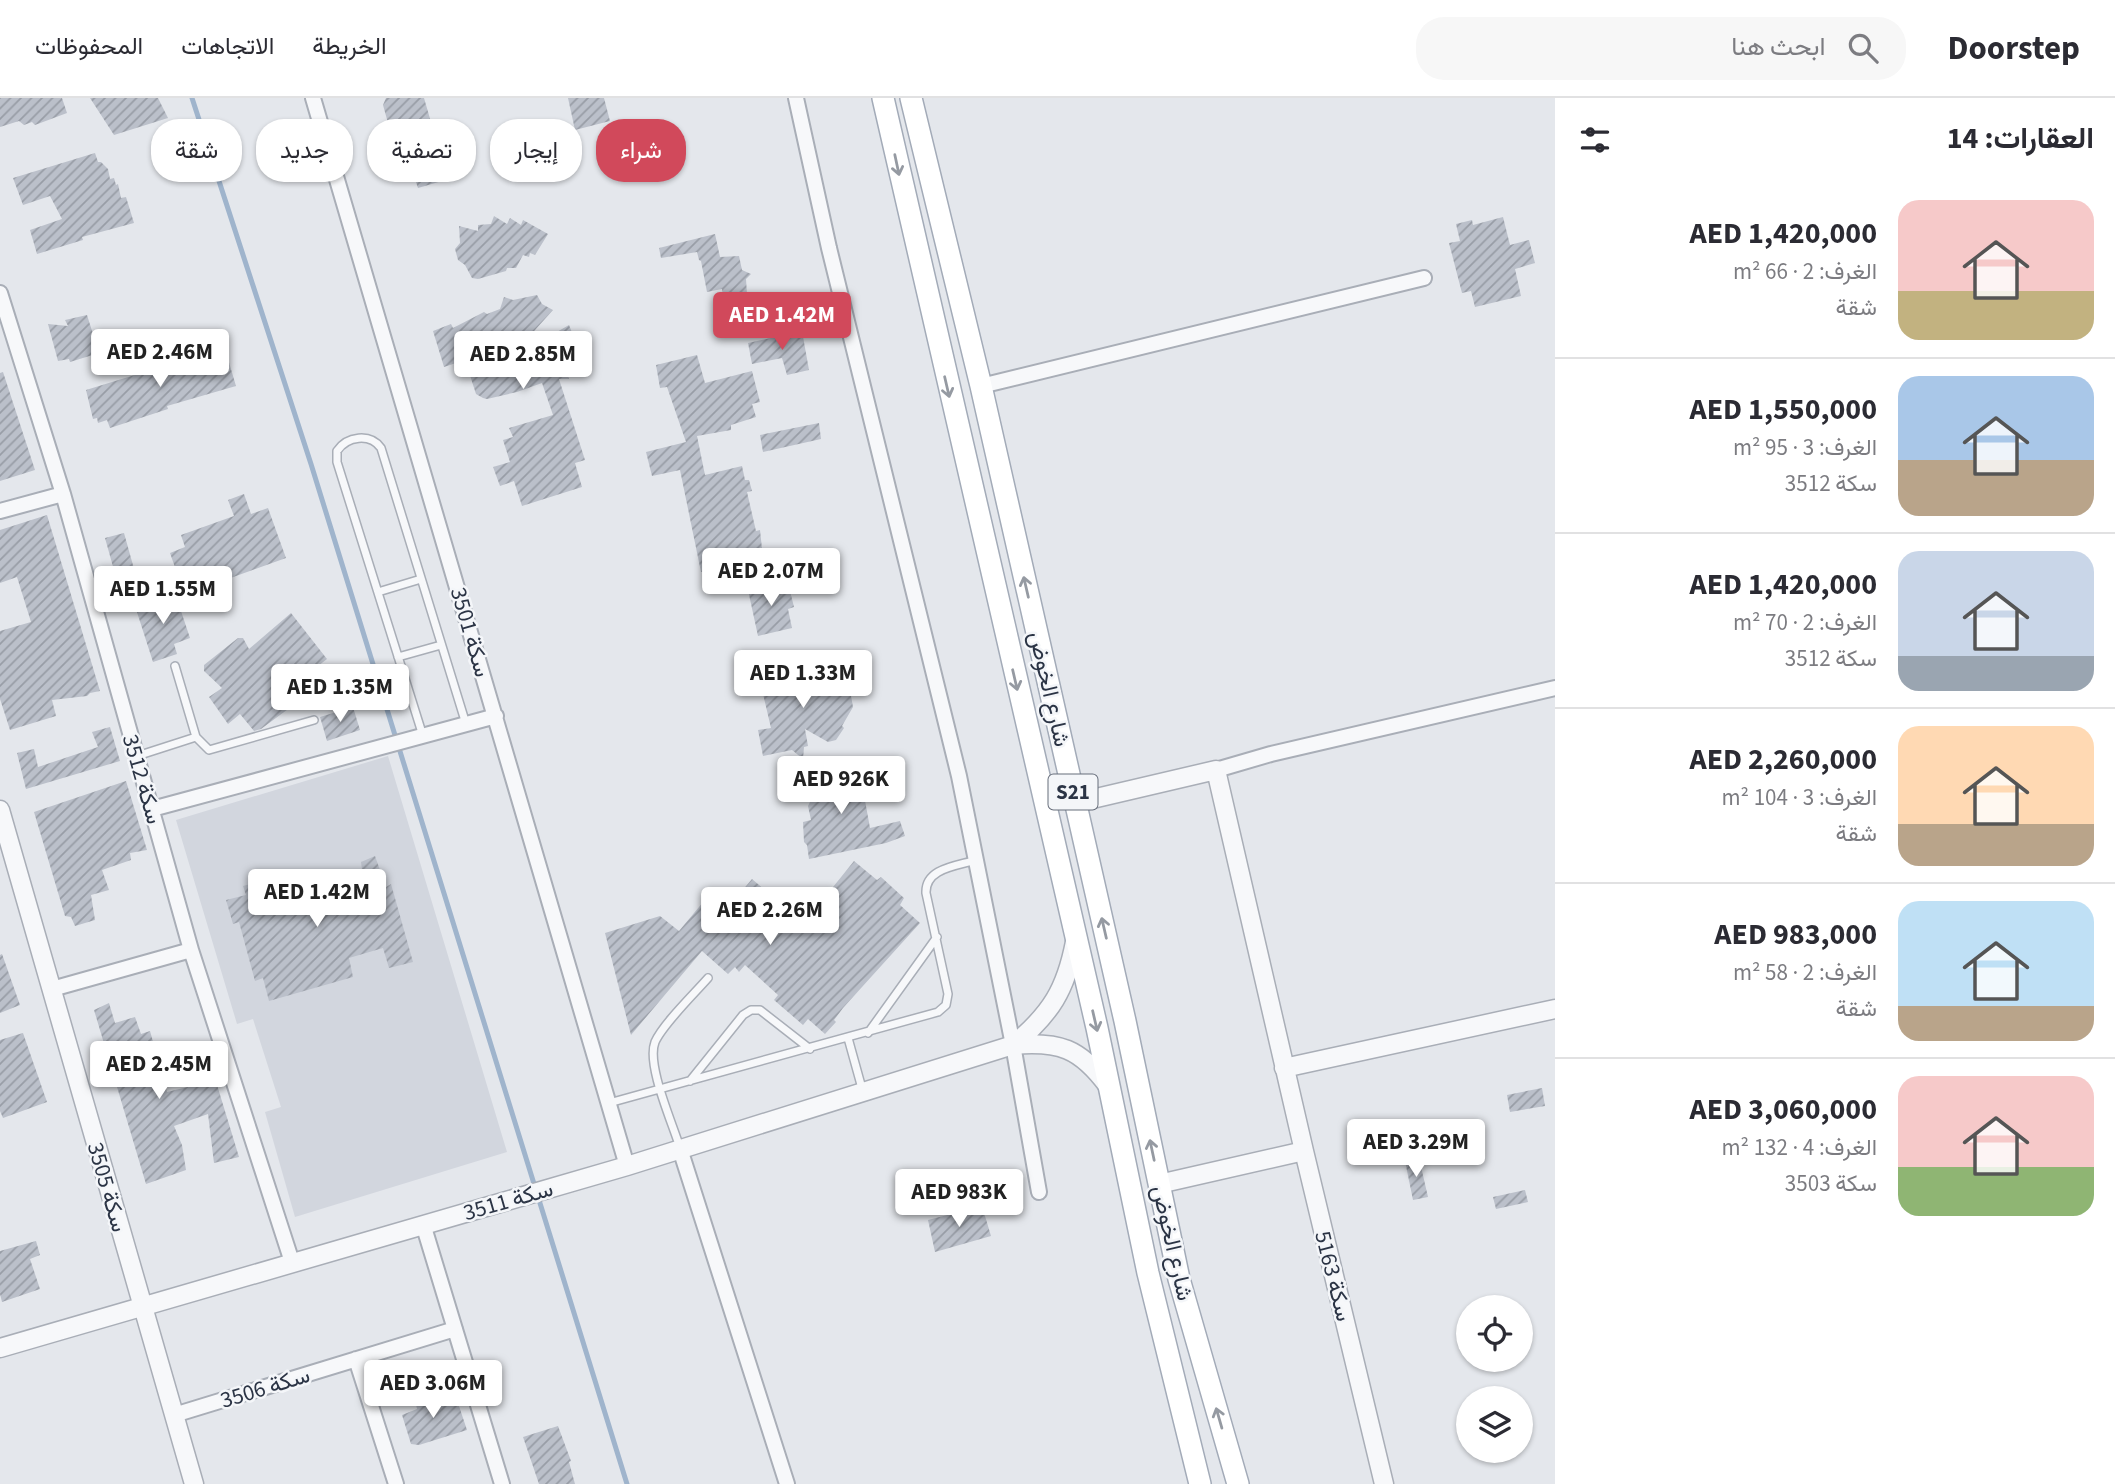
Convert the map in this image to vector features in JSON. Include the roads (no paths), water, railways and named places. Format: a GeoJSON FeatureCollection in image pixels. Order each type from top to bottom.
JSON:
{"type":"FeatureCollection","features":[{"type":"Feature","properties":{"kind":"main road","name":"شارع الخوض"},"geometry":{"type":"LineString","coordinates":[[883,98],[1110,1089],[1148,1273],[1200,1484]]}},
{"type":"Feature","properties":{"kind":"main road","name":"شارع الخوض"},"geometry":{"type":"LineString","coordinates":[[911,98],[981,386],[1179,1279],[1238,1484]]}},
{"type":"Feature","properties":{"kind":"street","name":"سكة 3501"},"geometry":{"type":"LineString","coordinates":[[313,98],[627,1166]]}},
{"type":"Feature","properties":{"kind":"street"},"geometry":{"type":"LineString","coordinates":[[796,98],[829,248],[959,776],[1013,1045],[1039,1192]]}},
{"type":"Feature","properties":{"kind":"street"},"geometry":{"type":"LineString","coordinates":[[981,386],[1424,278]]}},
{"type":"Feature","properties":{"kind":"street","name":"سكة 3512"},"geometry":{"type":"LineString","coordinates":[[0,293],[63,494],[191,950],[292,1262]]}},
{"type":"Feature","properties":{"kind":"street"},"geometry":{"type":"LineString","coordinates":[[0,511],[63,494]]}},
{"type":"Feature","properties":{"kind":"street"},"geometry":{"type":"LineString","coordinates":[[1075,803],[1555,688]]}},
{"type":"Feature","properties":{"kind":"street"},"geometry":{"type":"LineString","coordinates":[[152,809],[496,716]]}},
{"type":"Feature","properties":{"kind":"street","name":"سكة 5163"},"geometry":{"type":"LineString","coordinates":[[1216,770],[1384,1484]]}},
{"type":"Feature","properties":{"kind":"street","name":"سكة 3505"},"geometry":{"type":"LineString","coordinates":[[0,810],[194,1484]]}},
{"type":"Feature","properties":{"kind":"street"},"geometry":{"type":"LineString","coordinates":[[1013,1045],[1037,1025],[1056,1000],[1069,972],[1075,942]]}},
{"type":"Feature","properties":{"kind":"street"},"geometry":{"type":"LineString","coordinates":[[51,989],[191,950]]}},
{"type":"Feature","properties":{"kind":"street"},"geometry":{"type":"LineString","coordinates":[[1284,1068],[1555,1009]]}},
{"type":"Feature","properties":{"kind":"street"},"geometry":{"type":"LineString","coordinates":[[1013,1045],[1042,1042],[1070,1050],[1093,1066],[1110,1089]]}},
{"type":"Feature","properties":{"kind":"street","name":"سكة 3511"},"geometry":{"type":"LineString","coordinates":[[0,1348],[627,1166],[1013,1045]]}},
{"type":"Feature","properties":{"kind":"street"},"geometry":{"type":"LineString","coordinates":[[680,1149],[787,1484]]}},
{"type":"Feature","properties":{"kind":"street"},"geometry":{"type":"LineString","coordinates":[[1159,1184],[1304,1151]]}},
{"type":"Feature","properties":{"kind":"street"},"geometry":{"type":"LineString","coordinates":[[423,1224],[502,1484]]}},
{"type":"Feature","properties":{"kind":"street","name":"سكة 3506"},"geometry":{"type":"LineString","coordinates":[[174,1415],[455,1329]]}},
{"type":"Feature","properties":{"kind":"street"},"geometry":{"type":"LineString","coordinates":[[356,1359],[396,1484]]}},
{"type":"Feature","properties":{"kind":"lane"},"geometry":{"type":"LineString","coordinates":[[423,736],[336,457],[337,451],[345,442],[367,438],[378,443],[381,448],[466,724]]}},
{"type":"Feature","properties":{"kind":"lane"},"geometry":{"type":"LineString","coordinates":[[378,592],[421,579]]}},
{"type":"Feature","properties":{"kind":"lane"},"geometry":{"type":"LineString","coordinates":[[398,657],[441,645]]}},
{"type":"Feature","properties":{"kind":"lane"},"geometry":{"type":"LineString","coordinates":[[175,666],[196,737],[209,750],[314,720]]}},
{"type":"Feature","properties":{"kind":"lane"},"geometry":{"type":"LineString","coordinates":[[137,756],[196,737]]}},
{"type":"Feature","properties":{"kind":"lane"},"geometry":{"type":"LineString","coordinates":[[609,1102],[938,1012],[946,1005],[948,994],[926,892],[927,882],[933,874],[976,860]]}},
{"type":"Feature","properties":{"kind":"lane"},"geometry":{"type":"LineString","coordinates":[[867,1033],[937,937]]}},
{"type":"Feature","properties":{"kind":"lane"},"geometry":{"type":"LineString","coordinates":[[680,1149],[653,1055],[656,1039],[708,978]]}},
{"type":"Feature","properties":{"kind":"lane"},"geometry":{"type":"LineString","coordinates":[[690,1081],[743,1015],[751,1010],[760,1010],[810,1049]]}},
{"type":"Feature","properties":{"kind":"lane"},"geometry":{"type":"LineString","coordinates":[[848,1038],[863,1093]]}},
{"type":"Feature","properties":{"kind":"waterway"},"geometry":{"type":"LineString","coordinates":[[192,98],[311,464],[627,1484]]}}]}
